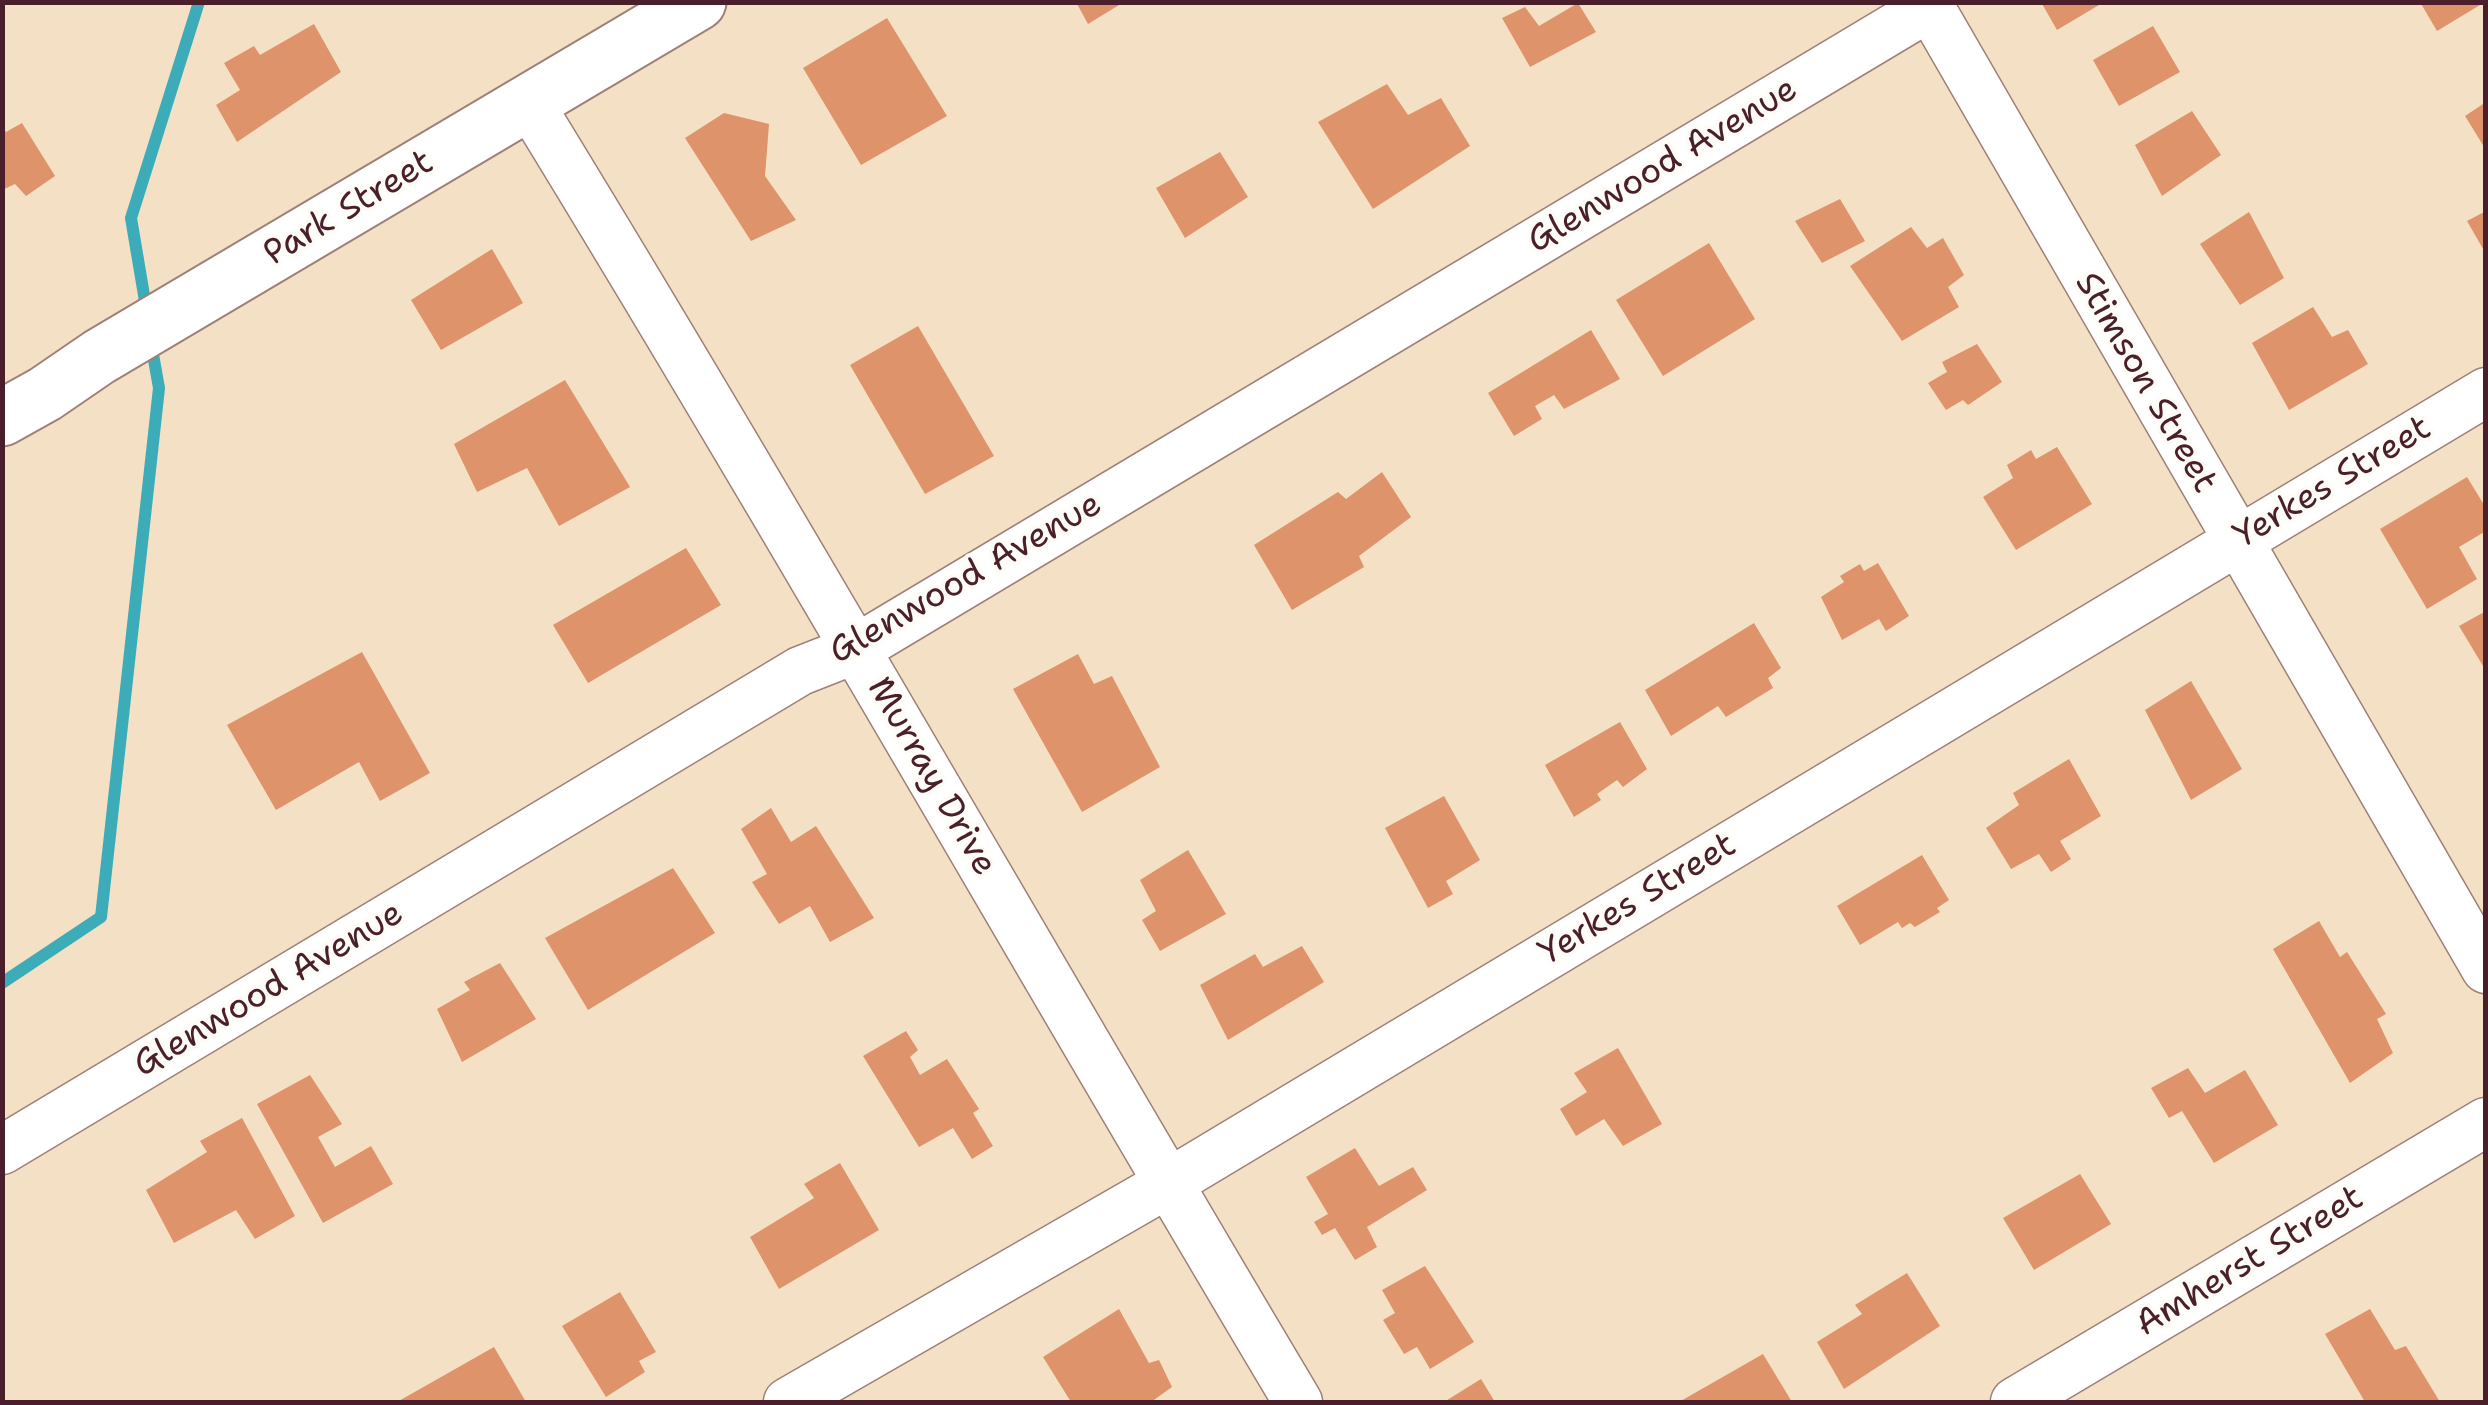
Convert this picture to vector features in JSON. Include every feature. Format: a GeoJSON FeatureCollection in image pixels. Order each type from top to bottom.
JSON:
{"type":"FeatureCollection","features":[{"type":"Feature","properties":{"kind":"street","name":"Park Street"},"geometry":{"type":"LineString","coordinates":[[2,418],[698,2]]}},
{"type":"Feature","properties":{"kind":"street","name":"Stimson Street"},"geometry":{"type":"LineString","coordinates":[[1928,4],[2486,970]]}},
{"type":"Feature","properties":{"kind":"street","name":"Glenwood Avenue"},"geometry":{"type":"LineString","coordinates":[[2,1150],[800,671],[856,649],[1928,4]]}},
{"type":"Feature","properties":{"kind":"street","name":"Murray Drive"},"geometry":{"type":"LineString","coordinates":[[529,103],[728,430],[1298,1402]]}},
{"type":"Feature","properties":{"kind":"street","name":"Yerkes Street"},"geometry":{"type":"LineString","coordinates":[[788,1402],[1167,1184],[2486,392]]}},
{"type":"Feature","properties":{"kind":"street","name":"Amherst Street"},"geometry":{"type":"LineString","coordinates":[[2015,1402],[2486,1122]]}},
{"type":"Feature","properties":{"kind":"building"},"geometry":{"type":"Polygon","coordinates":[[[1076,2],[1124,2],[1088,24],[1076,2]]]}},
{"type":"Feature","properties":{"kind":"building"},"geometry":{"type":"Polygon","coordinates":[[[2041,2],[2104,2],[2057,30],[2041,2]]]}},
{"type":"Feature","properties":{"kind":"building"},"geometry":{"type":"Polygon","coordinates":[[[2420,2],[2485,2],[2437,31],[2420,2]]]}},
{"type":"Feature","properties":{"kind":"building"},"geometry":{"type":"Polygon","coordinates":[[[1578,3],[1596,32],[1530,67],[1502,18],[1525,7],[1539,26],[1578,3]]]}},
{"type":"Feature","properties":{"kind":"building"},"geometry":{"type":"Polygon","coordinates":[[[887,18],[947,116],[861,165],[803,68],[887,18]]]}},
{"type":"Feature","properties":{"kind":"building"},"geometry":{"type":"Polygon","coordinates":[[[314,24],[341,72],[237,142],[216,105],[240,90],[224,63],[254,46],[260,55],[314,24]]]}},
{"type":"Feature","properties":{"kind":"building"},"geometry":{"type":"Polygon","coordinates":[[[2153,26],[2180,72],[2119,106],[2093,60],[2153,26]]]}},
{"type":"Feature","properties":{"kind":"building"},"geometry":{"type":"Polygon","coordinates":[[[1387,84],[1408,115],[1441,98],[1470,146],[1373,209],[1318,122],[1387,84]]]}},
{"type":"Feature","properties":{"kind":"building"},"geometry":{"type":"Polygon","coordinates":[[[2486,102],[2486,150],[2465,116],[2486,102]]]}},
{"type":"Feature","properties":{"kind":"building"},"geometry":{"type":"Polygon","coordinates":[[[2192,111],[2221,155],[2162,196],[2135,145],[2192,111]]]}},
{"type":"Feature","properties":{"kind":"building"},"geometry":{"type":"Polygon","coordinates":[[[724,113],[769,124],[765,176],[796,220],[751,241],[685,138],[724,113]]]}},
{"type":"Feature","properties":{"kind":"building"},"geometry":{"type":"Polygon","coordinates":[[[22,123],[55,176],[26,196],[15,184],[2,190],[2,126],[6,132],[22,123]]]}},
{"type":"Feature","properties":{"kind":"building"},"geometry":{"type":"Polygon","coordinates":[[[1220,152],[1248,197],[1185,238],[1156,188],[1220,152]]]}},
{"type":"Feature","properties":{"kind":"building"},"geometry":{"type":"Polygon","coordinates":[[[1840,199],[1865,241],[1822,263],[1795,221],[1840,199]]]}},
{"type":"Feature","properties":{"kind":"building"},"geometry":{"type":"Polygon","coordinates":[[[2486,211],[2486,254],[2467,221],[2486,211]]]}},
{"type":"Feature","properties":{"kind":"building"},"geometry":{"type":"Polygon","coordinates":[[[2249,212],[2284,278],[2240,305],[2200,244],[2249,212]]]}},
{"type":"Feature","properties":{"kind":"building"},"geometry":{"type":"Polygon","coordinates":[[[1911,227],[1927,248],[1943,238],[1964,275],[1948,287],[1959,307],[1902,341],[1850,266],[1911,227]]]}},
{"type":"Feature","properties":{"kind":"building"},"geometry":{"type":"Polygon","coordinates":[[[1709,243],[1755,319],[1663,376],[1616,300],[1709,243]]]}},
{"type":"Feature","properties":{"kind":"building"},"geometry":{"type":"Polygon","coordinates":[[[492,249],[523,303],[441,350],[411,300],[492,249]]]}},
{"type":"Feature","properties":{"kind":"building"},"geometry":{"type":"Polygon","coordinates":[[[2313,307],[2332,337],[2348,330],[2368,364],[2289,410],[2252,343],[2313,307]]]}},
{"type":"Feature","properties":{"kind":"building"},"geometry":{"type":"Polygon","coordinates":[[[918,326],[994,456],[925,494],[850,365],[918,326]]]}},
{"type":"Feature","properties":{"kind":"building"},"geometry":{"type":"Polygon","coordinates":[[[1591,330],[1620,379],[1564,409],[1554,395],[1535,406],[1542,419],[1514,436],[1488,393],[1591,330]]]}},
{"type":"Feature","properties":{"kind":"building"},"geometry":{"type":"Polygon","coordinates":[[[1977,344],[2002,382],[1968,405],[1963,400],[1946,410],[1928,383],[1947,372],[1942,362],[1977,344]]]}},
{"type":"Feature","properties":{"kind":"building"},"geometry":{"type":"Polygon","coordinates":[[[565,380],[630,487],[559,526],[527,468],[477,492],[454,444],[565,380]]]}},
{"type":"Feature","properties":{"kind":"building"},"geometry":{"type":"Polygon","coordinates":[[[2057,447],[2092,504],[2016,550],[1983,497],[2013,478],[2007,465],[2031,450],[2036,459],[2057,447]]]}},
{"type":"Feature","properties":{"kind":"building"},"geometry":{"type":"Polygon","coordinates":[[[1382,472],[1411,517],[1359,556],[1364,567],[1292,610],[1254,545],[1338,492],[1346,499],[1382,472]]]}},
{"type":"Feature","properties":{"kind":"building"},"geometry":{"type":"Polygon","coordinates":[[[2467,477],[2486,508],[2486,531],[2459,547],[2477,579],[2427,609],[2380,529],[2467,477]]]}},
{"type":"Feature","properties":{"kind":"building"},"geometry":{"type":"Polygon","coordinates":[[[686,548],[721,605],[588,683],[553,625],[686,548]]]}},
{"type":"Feature","properties":{"kind":"building"},"geometry":{"type":"Polygon","coordinates":[[[1878,563],[1909,616],[1886,631],[1879,619],[1842,640],[1821,597],[1844,582],[1840,576],[1860,564],[1864,571],[1878,563]]]}},
{"type":"Feature","properties":{"kind":"building"},"geometry":{"type":"Polygon","coordinates":[[[2486,611],[2486,671],[2459,626],[2486,611]]]}},
{"type":"Feature","properties":{"kind":"building"},"geometry":{"type":"Polygon","coordinates":[[[1754,623],[1781,668],[1768,678],[1773,688],[1726,717],[1718,706],[1671,736],[1645,690],[1754,623]]]}},
{"type":"Feature","properties":{"kind":"building"},"geometry":{"type":"Polygon","coordinates":[[[362,652],[430,773],[380,801],[359,762],[276,810],[227,725],[362,652]]]}},
{"type":"Feature","properties":{"kind":"building"},"geometry":{"type":"Polygon","coordinates":[[[1078,654],[1094,684],[1112,676],[1160,767],[1082,812],[1013,689],[1078,654]]]}},
{"type":"Feature","properties":{"kind":"building"},"geometry":{"type":"Polygon","coordinates":[[[2191,681],[2242,769],[2191,800],[2145,710],[2191,681]]]}},
{"type":"Feature","properties":{"kind":"building"},"geometry":{"type":"Polygon","coordinates":[[[1620,722],[1647,769],[1623,787],[1617,780],[1597,794],[1601,800],[1574,817],[1545,765],[1620,722]]]}},
{"type":"Feature","properties":{"kind":"building"},"geometry":{"type":"Polygon","coordinates":[[[2069,759],[2101,816],[2060,841],[2071,859],[2051,872],[2039,854],[2011,869],[1986,828],[2019,805],[2013,793],[2069,759]]]}},
{"type":"Feature","properties":{"kind":"building"},"geometry":{"type":"Polygon","coordinates":[[[1444,796],[1480,860],[1446,881],[1453,894],[1428,908],[1385,828],[1444,796]]]}},
{"type":"Feature","properties":{"kind":"building"},"geometry":{"type":"Polygon","coordinates":[[[771,808],[791,842],[816,826],[874,918],[830,942],[810,906],[779,924],[752,882],[767,874],[741,829],[771,808]]]}},
{"type":"Feature","properties":{"kind":"building"},"geometry":{"type":"Polygon","coordinates":[[[1188,850],[1226,914],[1160,951],[1142,920],[1156,911],[1140,880],[1188,850]]]}},
{"type":"Feature","properties":{"kind":"building"},"geometry":{"type":"Polygon","coordinates":[[[1922,855],[1949,900],[1937,908],[1940,912],[1915,927],[1910,923],[1902,928],[1898,922],[1860,945],[1837,906],[1922,855]]]}},
{"type":"Feature","properties":{"kind":"building"},"geometry":{"type":"Polygon","coordinates":[[[673,868],[715,933],[588,1010],[545,938],[673,868]]]}},
{"type":"Feature","properties":{"kind":"building"},"geometry":{"type":"Polygon","coordinates":[[[2319,921],[2340,957],[2347,952],[2386,1014],[2377,1019],[2393,1053],[2350,1083],[2273,949],[2319,921]]]}},
{"type":"Feature","properties":{"kind":"building"},"geometry":{"type":"Polygon","coordinates":[[[1302,946],[1324,982],[1228,1040],[1200,985],[1255,954],[1263,967],[1302,946]]]}},
{"type":"Feature","properties":{"kind":"building"},"geometry":{"type":"Polygon","coordinates":[[[500,963],[536,1019],[462,1062],[437,1009],[470,990],[464,982],[500,963]]]}},
{"type":"Feature","properties":{"kind":"building"},"geometry":{"type":"Polygon","coordinates":[[[906,1031],[918,1050],[910,1057],[920,1075],[947,1059],[979,1109],[973,1113],[993,1146],[972,1159],[953,1128],[919,1147],[863,1056],[906,1031]]]}},
{"type":"Feature","properties":{"kind":"building"},"geometry":{"type":"Polygon","coordinates":[[[1618,1048],[1662,1124],[1623,1146],[1604,1119],[1576,1136],[1560,1109],[1587,1092],[1574,1073],[1618,1048]]]}},
{"type":"Feature","properties":{"kind":"building"},"geometry":{"type":"Polygon","coordinates":[[[2188,1068],[2205,1093],[2245,1070],[2278,1125],[2214,1163],[2182,1111],[2169,1118],[2151,1088],[2188,1068]]]}},
{"type":"Feature","properties":{"kind":"building"},"geometry":{"type":"Polygon","coordinates":[[[310,1075],[342,1124],[318,1137],[335,1167],[371,1146],[393,1184],[323,1223],[257,1104],[310,1075]]]}},
{"type":"Feature","properties":{"kind":"building"},"geometry":{"type":"Polygon","coordinates":[[[242,1118],[295,1216],[255,1239],[236,1210],[174,1243],[146,1190],[207,1152],[200,1141],[242,1118]]]}},
{"type":"Feature","properties":{"kind":"building"},"geometry":{"type":"Polygon","coordinates":[[[1355,1148],[1379,1186],[1413,1167],[1427,1190],[1367,1227],[1377,1247],[1355,1260],[1335,1228],[1322,1235],[1314,1222],[1328,1214],[1306,1177],[1355,1148]]]}},
{"type":"Feature","properties":{"kind":"building"},"geometry":{"type":"Polygon","coordinates":[[[840,1163],[879,1230],[779,1289],[750,1237],[814,1198],[804,1184],[840,1163]]]}},
{"type":"Feature","properties":{"kind":"building"},"geometry":{"type":"Polygon","coordinates":[[[2080,1174],[2111,1224],[2034,1270],[2003,1218],[2080,1174]]]}},
{"type":"Feature","properties":{"kind":"building"},"geometry":{"type":"Polygon","coordinates":[[[1425,1266],[1474,1342],[1430,1369],[1417,1347],[1404,1354],[1383,1320],[1395,1313],[1382,1290],[1425,1266]]]}},
{"type":"Feature","properties":{"kind":"building"},"geometry":{"type":"Polygon","coordinates":[[[1907,1273],[1940,1326],[1844,1389],[1817,1342],[1862,1314],[1855,1305],[1907,1273]]]}},
{"type":"Feature","properties":{"kind":"building"},"geometry":{"type":"Polygon","coordinates":[[[620,1292],[656,1352],[639,1361],[645,1372],[606,1397],[562,1326],[620,1292]]]}},
{"type":"Feature","properties":{"kind":"building"},"geometry":{"type":"Polygon","coordinates":[[[1119,1309],[1149,1363],[1159,1360],[1172,1387],[1151,1402],[1071,1402],[1043,1357],[1119,1309]]]}},
{"type":"Feature","properties":{"kind":"building"},"geometry":{"type":"Polygon","coordinates":[[[2370,1309],[2395,1350],[2406,1346],[2440,1402],[2365,1402],[2325,1334],[2370,1309]]]}},
{"type":"Feature","properties":{"kind":"building"},"geometry":{"type":"Polygon","coordinates":[[[494,1347],[526,1402],[397,1402],[494,1347]]]}},
{"type":"Feature","properties":{"kind":"building"},"geometry":{"type":"Polygon","coordinates":[[[1763,1354],[1792,1402],[1679,1402],[1763,1354]]]}},
{"type":"Feature","properties":{"kind":"building"},"geometry":{"type":"Polygon","coordinates":[[[1481,1379],[1495,1402],[1444,1402],[1481,1379]]]}},
{"type":"Feature","properties":{"kind":"waterway"},"geometry":{"type":"LineString","coordinates":[[147,313],[131,218],[199,2]]}},
{"type":"Feature","properties":{"kind":"waterway"},"geometry":{"type":"LineString","coordinates":[[2,983],[101,917],[159,388],[151,343]]}}]}
